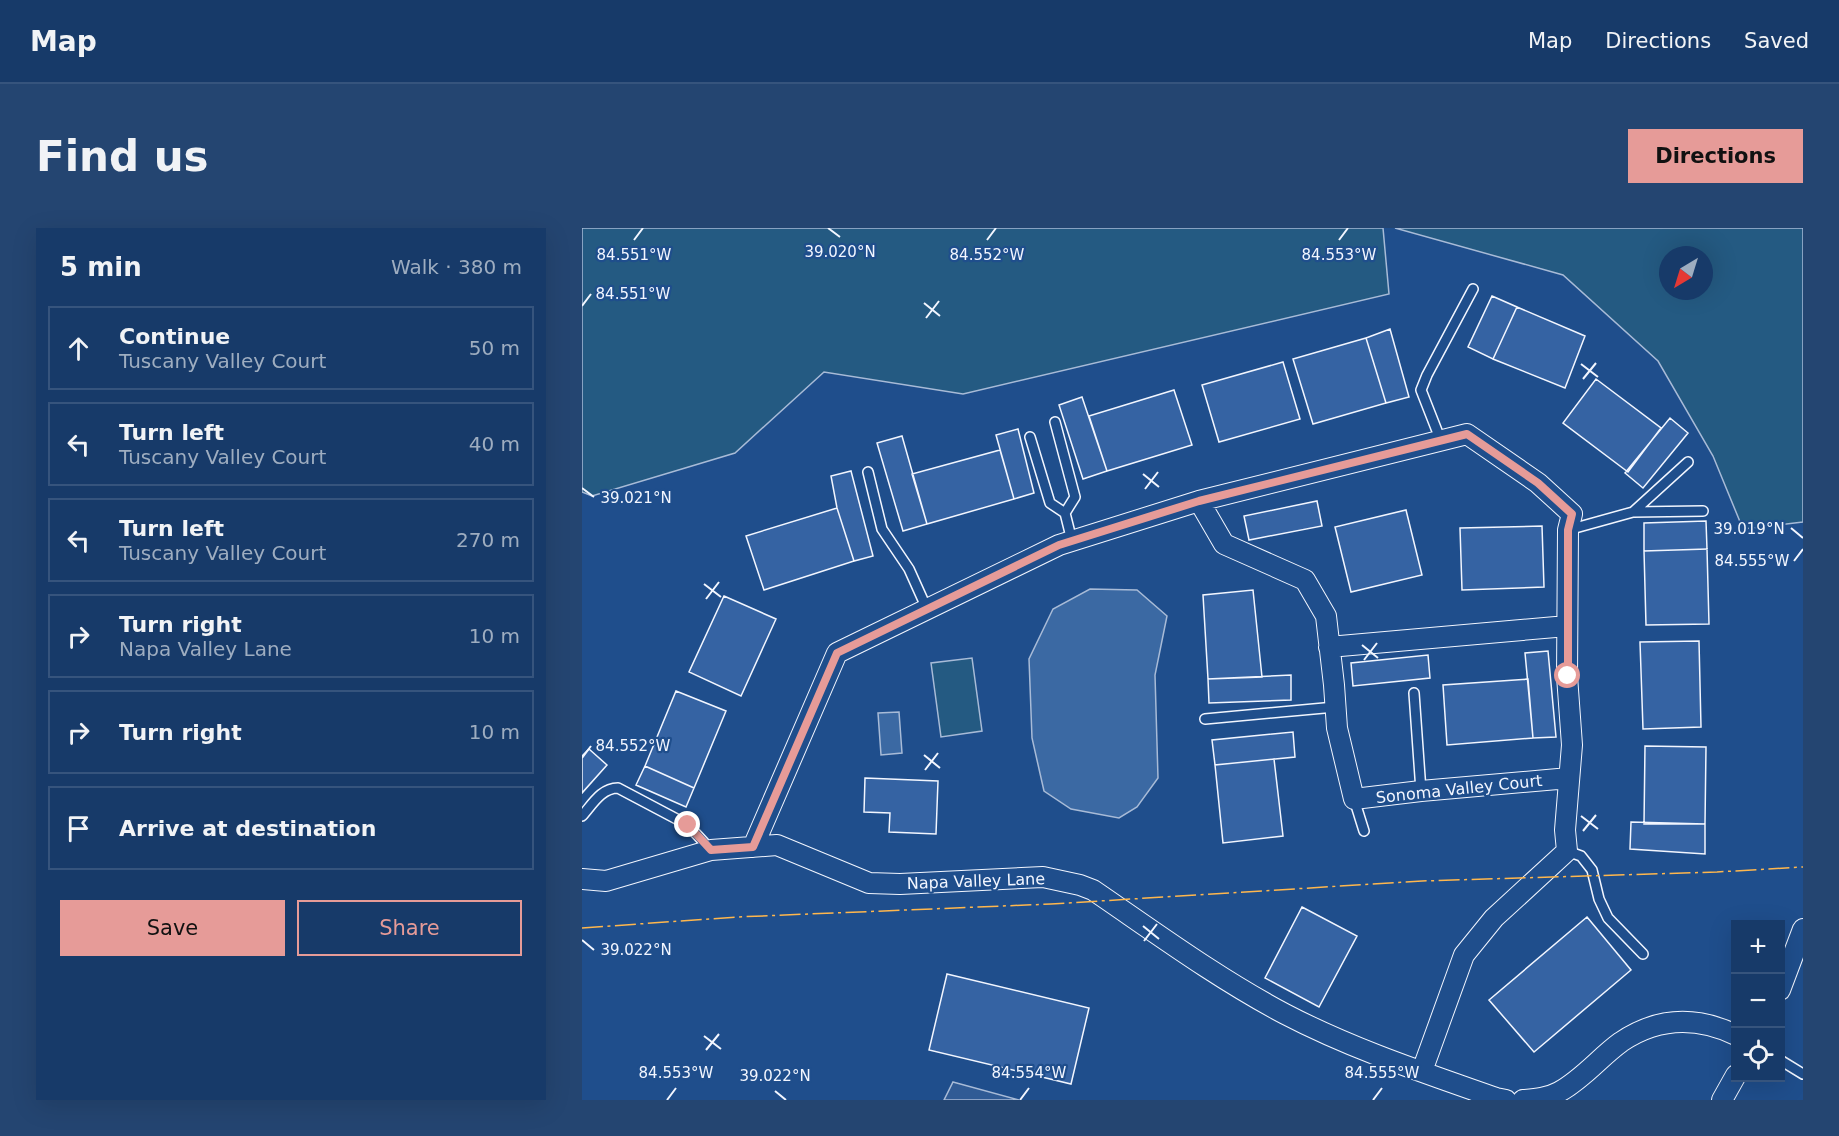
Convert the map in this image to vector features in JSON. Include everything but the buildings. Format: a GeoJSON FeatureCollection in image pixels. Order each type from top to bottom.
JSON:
{"type":"FeatureCollection","features":[{"type":"Feature","properties":{"kind":"street"},"geometry":{"type":"LineString","coordinates":[[753,847],[837,653],[1059,545],[1199,501],[1467,434],[1538,483],[1572,514],[1568,530],[1568,676],[1572,745],[1565,830],[1567,851],[1494,918],[1464,955],[1422,1071]]}},
{"type":"Feature","properties":{"kind":"street","name":"Sonoma Valley Court"},"geometry":{"type":"LineString","coordinates":[[1199,501],[1224,544],[1305,580],[1326,616],[1337,728],[1354,799],[1569,778]]}},
{"type":"Feature","properties":{"kind":"street"},"geometry":{"type":"LineString","coordinates":[[1329,647],[1568,626]]}},
{"type":"Feature","properties":{"kind":"street","name":"Napa Valley Lane"},"geometry":{"type":"LineString","coordinates":[[582,879],[606,881],[711,850],[777,845],[868,883],[900,884],[1043,877],[1080,885],[1093,890],[1220,978],[1286,1014],[1350,1044],[1506,1100]]}},
{"type":"Feature","properties":{"kind":"street"},"geometry":{"type":"LineString","coordinates":[[1785,977],[1803,929]]}},
{"type":"Feature","properties":{"kind":"street"},"geometry":{"type":"LineString","coordinates":[[1523,1100],[1542,1098],[1558,1092],[1589,1071],[1620,1043],[1656,1024],[1683,1022],[1706,1024],[1731,1033]]}},
{"type":"Feature","properties":{"kind":"street"},"geometry":{"type":"LineString","coordinates":[[1722,1100],[1732,1082]]}},
{"type":"Feature","properties":{"kind":"lane"},"geometry":{"type":"LineString","coordinates":[[1441,441],[1421,390],[1426,375],[1473,289]]}},
{"type":"Feature","properties":{"kind":"lane"},"geometry":{"type":"LineString","coordinates":[[1055,422],[1075,497],[1065,513]]}},
{"type":"Feature","properties":{"kind":"lane"},"geometry":{"type":"LineString","coordinates":[[1030,436],[1050,503],[1065,513],[1072,541]]}},
{"type":"Feature","properties":{"kind":"lane"},"geometry":{"type":"LineString","coordinates":[[1633,512],[1688,462]]}},
{"type":"Feature","properties":{"kind":"lane"},"geometry":{"type":"LineString","coordinates":[[868,472],[882,529],[909,569],[927,609]]}},
{"type":"Feature","properties":{"kind":"lane"},"geometry":{"type":"LineString","coordinates":[[1568,530],[1633,512],[1703,511]]}},
{"type":"Feature","properties":{"kind":"lane"},"geometry":{"type":"LineString","coordinates":[[1414,693],[1421,791]]}},
{"type":"Feature","properties":{"kind":"lane"},"geometry":{"type":"LineString","coordinates":[[1205,719],[1335,707]]}},
{"type":"Feature","properties":{"kind":"lane"},"geometry":{"type":"LineString","coordinates":[[582,816],[604,791],[618,788],[688,825],[711,850]]}},
{"type":"Feature","properties":{"kind":"lane"},"geometry":{"type":"LineString","coordinates":[[1354,799],[1364,831]]}},
{"type":"Feature","properties":{"kind":"lane"},"geometry":{"type":"LineString","coordinates":[[1567,851],[1581,856],[1593,870],[1599,899],[1608,918],[1643,954]]}},
{"type":"Feature","properties":{"kind":"lane"},"geometry":{"type":"LineString","coordinates":[[1785,1063],[1803,1074]]}},
{"type":"Feature","properties":{"kind":"shaded area"},"geometry":{"type":"Polygon","coordinates":[[[582,228],[1383,228],[1389,294],[963,394],[824,372],[735,453],[592,496],[582,492],[582,228]]]}},
{"type":"Feature","properties":{"kind":"shaded area"},"geometry":{"type":"Polygon","coordinates":[[[1395,228],[1803,228],[1803,522],[1743,529],[1713,456],[1658,361],[1563,275],[1395,228]]]}},
{"type":"Feature","properties":{"kind":"shaded area"},"geometry":{"type":"Polygon","coordinates":[[[1090,589],[1137,590],[1167,616],[1155,675],[1158,778],[1137,807],[1119,818],[1071,809],[1044,791],[1032,738],[1029,659],[1053,609],[1090,589]]]}},
{"type":"Feature","properties":{"kind":"shaded area"},"geometry":{"type":"Polygon","coordinates":[[[972,658],[982,731],[941,737],[931,663],[972,658]]]}},
{"type":"Feature","properties":{"kind":"shaded area"},"geometry":{"type":"Polygon","coordinates":[[[899,712],[902,753],[881,755],[878,713],[899,712]]]}},
{"type":"Feature","properties":{"kind":"shaded area"},"geometry":{"type":"Polygon","coordinates":[[[953,1082],[1019,1100],[944,1100],[953,1082]]]}},
{"type":"Feature","properties":{"kind":"power"},"geometry":{"type":"LineString","coordinates":[[582,928],[737,917],[1051,904],[1422,881],[1717,872],[1803,867]]}},
{"type":"Feature","properties":{"kind":"route"},"geometry":{"type":"LineString","coordinates":[[688,825],[711,850],[753,847],[837,653],[1059,545],[1199,501],[1467,434],[1538,483],[1572,514],[1568,530],[1568,676]]}}]}
